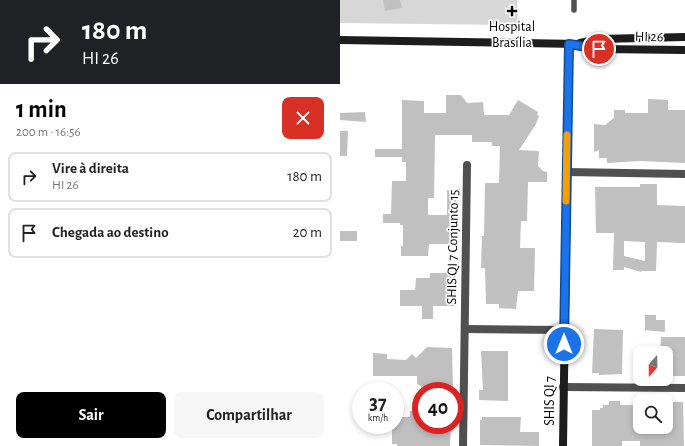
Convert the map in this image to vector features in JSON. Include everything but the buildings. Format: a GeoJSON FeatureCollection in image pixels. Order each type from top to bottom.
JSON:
{"type":"FeatureCollection","features":[{"type":"Feature","properties":{"kind":"street","name":"HI 26"},"geometry":{"type":"LineString","coordinates":[[573,44],[599,39],[685,37]]}},
{"type":"Feature","properties":{"kind":"street"},"geometry":{"type":"LineString","coordinates":[[340,40],[573,44]]}},
{"type":"Feature","properties":{"kind":"street","name":"HI 26"},"geometry":{"type":"LineString","coordinates":[[573,44],[599,49],[685,50]]}},
{"type":"Feature","properties":{"kind":"street","name":"SHIS QI 7"},"geometry":{"type":"LineString","coordinates":[[563,446],[566,172],[573,44]]}},
{"type":"Feature","properties":{"kind":"street","name":"SHIS QI 7 Conjunto 15"},"geometry":{"type":"LineString","coordinates":[[463,446],[468,165]]}},
{"type":"Feature","properties":{"kind":"street"},"geometry":{"type":"LineString","coordinates":[[566,172],[685,174]]}},
{"type":"Feature","properties":{"kind":"street"},"geometry":{"type":"LineString","coordinates":[[465,329],[564,330]]}},
{"type":"Feature","properties":{"kind":"street"},"geometry":{"type":"LineString","coordinates":[[563,387],[685,388]]}},
{"type":"Feature","properties":{"kind":"lane"},"geometry":{"type":"LineString","coordinates":[[574,0],[574,10]]}},
{"type":"Feature","properties":{"kind":"shaded area"},"geometry":{"type":"Polygon","coordinates":[[[340,0],[517,0],[518,25],[340,23],[340,0]]]}},
{"type":"Feature","properties":{"kind":"slow traffic"},"geometry":{"type":"LineString","coordinates":[[566,201],[567,135]]}},
{"type":"Feature","properties":{"kind":"place","name":"Hospital Brasília"},"geometry":{"type":"Point","coordinates":[512,11]}},
{"type":"Feature","properties":{"kind":"route"},"geometry":{"type":"LineString","coordinates":[[564,344],[569,44],[578,44],[599,49]]}}]}
